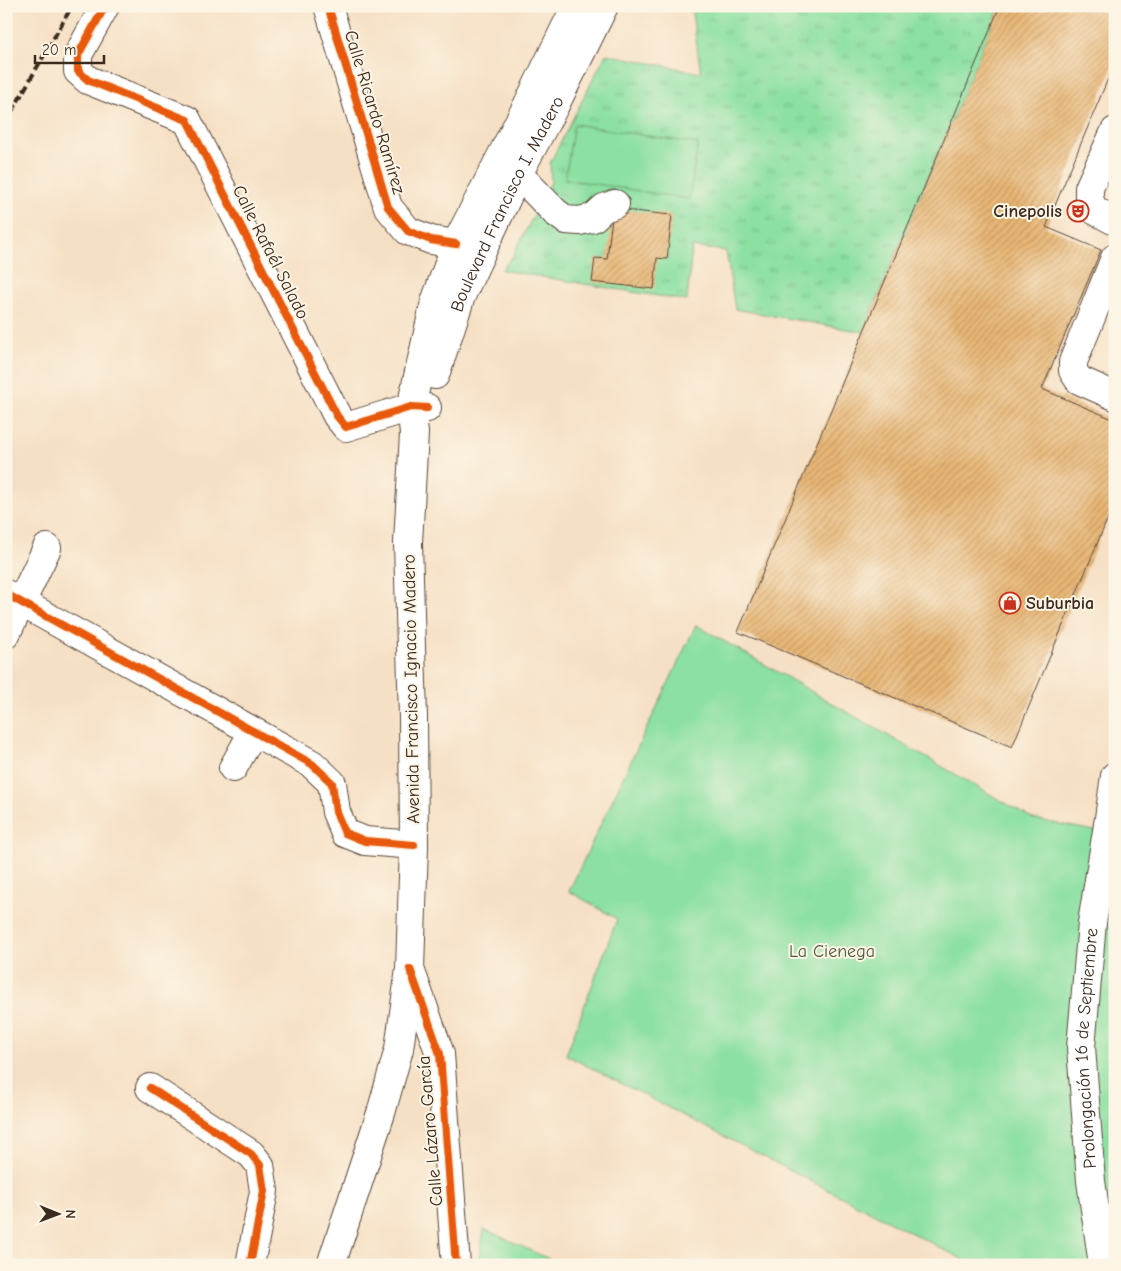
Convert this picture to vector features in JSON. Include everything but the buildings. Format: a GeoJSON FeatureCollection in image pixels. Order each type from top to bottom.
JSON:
{"type":"FeatureCollection","features":[{"type":"Feature","properties":{"kind":"main road","name":"Calle Rafaél Salado"},"geometry":{"type":"LineString","coordinates":[[106,6],[78,55],[78,71],[88,80],[187,120],[337,416],[346,427],[417,416]]}},
{"type":"Feature","properties":{"kind":"main road","name":"Calle Ricardo Ramírez"},"geometry":{"type":"LineString","coordinates":[[328,6],[388,207],[408,231],[431,240],[456,244]]}},
{"type":"Feature","properties":{"kind":"main road","name":"Boulevard Francisco I. Madero"},"geometry":{"type":"LineString","coordinates":[[417,416],[436,302],[456,244],[576,6]]}},
{"type":"Feature","properties":{"kind":"main road","name":"Boulevard Francisco I. Madero"},"geometry":{"type":"LineString","coordinates":[[417,416],[461,296],[518,174],[554,107],[604,6]]}},
{"type":"Feature","properties":{"kind":"main road"},"geometry":{"type":"LineString","coordinates":[[1115,130],[1089,188],[1089,199],[1094,210],[1115,221]]}},
{"type":"Feature","properties":{"kind":"main road"},"geometry":{"type":"LineString","coordinates":[[518,174],[555,212],[566,220],[579,221],[593,218],[604,208],[615,204]]}},
{"type":"Feature","properties":{"kind":"main road"},"geometry":{"type":"LineString","coordinates":[[1115,258],[1073,362],[1073,371],[1079,380],[1115,396]]}},
{"type":"Feature","properties":{"kind":"main road","name":"Avenida Francisco Ignacio Madero"},"geometry":{"type":"LineString","coordinates":[[331,1265],[400,1049],[410,969],[414,845],[413,717],[408,543],[417,416]]}},
{"type":"Feature","properties":{"kind":"main road"},"geometry":{"type":"LineString","coordinates":[[6,634],[14,598],[48,548]]}},
{"type":"Feature","properties":{"kind":"main road"},"geometry":{"type":"LineString","coordinates":[[14,598],[312,764],[332,783],[336,812],[345,834],[365,841],[414,845]]}},
{"type":"Feature","properties":{"kind":"main road"},"geometry":{"type":"LineString","coordinates":[[233,768],[253,732]]}},
{"type":"Feature","properties":{"kind":"main road","name":"Prolongación 16 de Septiembre"},"geometry":{"type":"LineString","coordinates":[[1103,1265],[1091,1181],[1082,1046],[1092,923],[1113,815],[1115,776]]}},
{"type":"Feature","properties":{"kind":"main road","name":"Calle Lázaro García"},"geometry":{"type":"LineString","coordinates":[[410,969],[440,1054],[456,1265]]}},
{"type":"Feature","properties":{"kind":"main road"},"geometry":{"type":"LineString","coordinates":[[150,1088],[251,1154],[260,1165],[264,1191],[250,1265]]}},
{"type":"Feature","properties":{"kind":"green space"},"geometry":{"type":"Polygon","coordinates":[[[691,6],[1000,6],[863,332],[735,309],[726,251],[692,247],[687,301],[501,270],[512,257],[551,182],[550,163],[606,54],[701,73],[691,6]]]}},
{"type":"Feature","properties":{"kind":"green space"},"geometry":{"type":"Polygon","coordinates":[[[574,124],[698,144],[689,199],[565,179],[574,124]]]}},
{"type":"Feature","properties":{"kind":"green space","name":"La Cienega"},"geometry":{"type":"Polygon","coordinates":[[[696,625],[1033,819],[1115,835],[1115,1263],[966,1261],[566,1055],[617,919],[569,891],[696,625]]]}},
{"type":"Feature","properties":{"kind":"green space"},"geometry":{"type":"Polygon","coordinates":[[[484,1229],[562,1265],[479,1265],[484,1229]]]}},
{"type":"Feature","properties":{"kind":"railway"},"geometry":{"type":"LineString","coordinates":[[6,122],[72,6]]}},
{"type":"Feature","properties":{"kind":"cycle path"},"geometry":{"type":"LineString","coordinates":[[105,6],[78,55],[78,71],[88,80],[187,120],[337,416],[346,427],[411,407],[427,408]]}},
{"type":"Feature","properties":{"kind":"cycle path"},"geometry":{"type":"LineString","coordinates":[[328,6],[388,207],[408,231],[431,240],[456,244]]}},
{"type":"Feature","properties":{"kind":"cycle path"},"geometry":{"type":"LineString","coordinates":[[6,594],[312,764],[332,783],[336,812],[345,833],[365,841],[414,845]]}},
{"type":"Feature","properties":{"kind":"cycle path"},"geometry":{"type":"LineString","coordinates":[[410,969],[440,1054],[456,1265]]}},
{"type":"Feature","properties":{"kind":"cycle path"},"geometry":{"type":"LineString","coordinates":[[150,1088],[251,1154],[260,1165],[264,1191],[250,1265]]}},
{"type":"Feature","properties":{"kind":"place","name":"Cinepolis"},"geometry":{"type":"Point","coordinates":[1078,211]}},
{"type":"Feature","properties":{"kind":"place","name":"Suburbia"},"geometry":{"type":"Point","coordinates":[1010,603]}}]}
